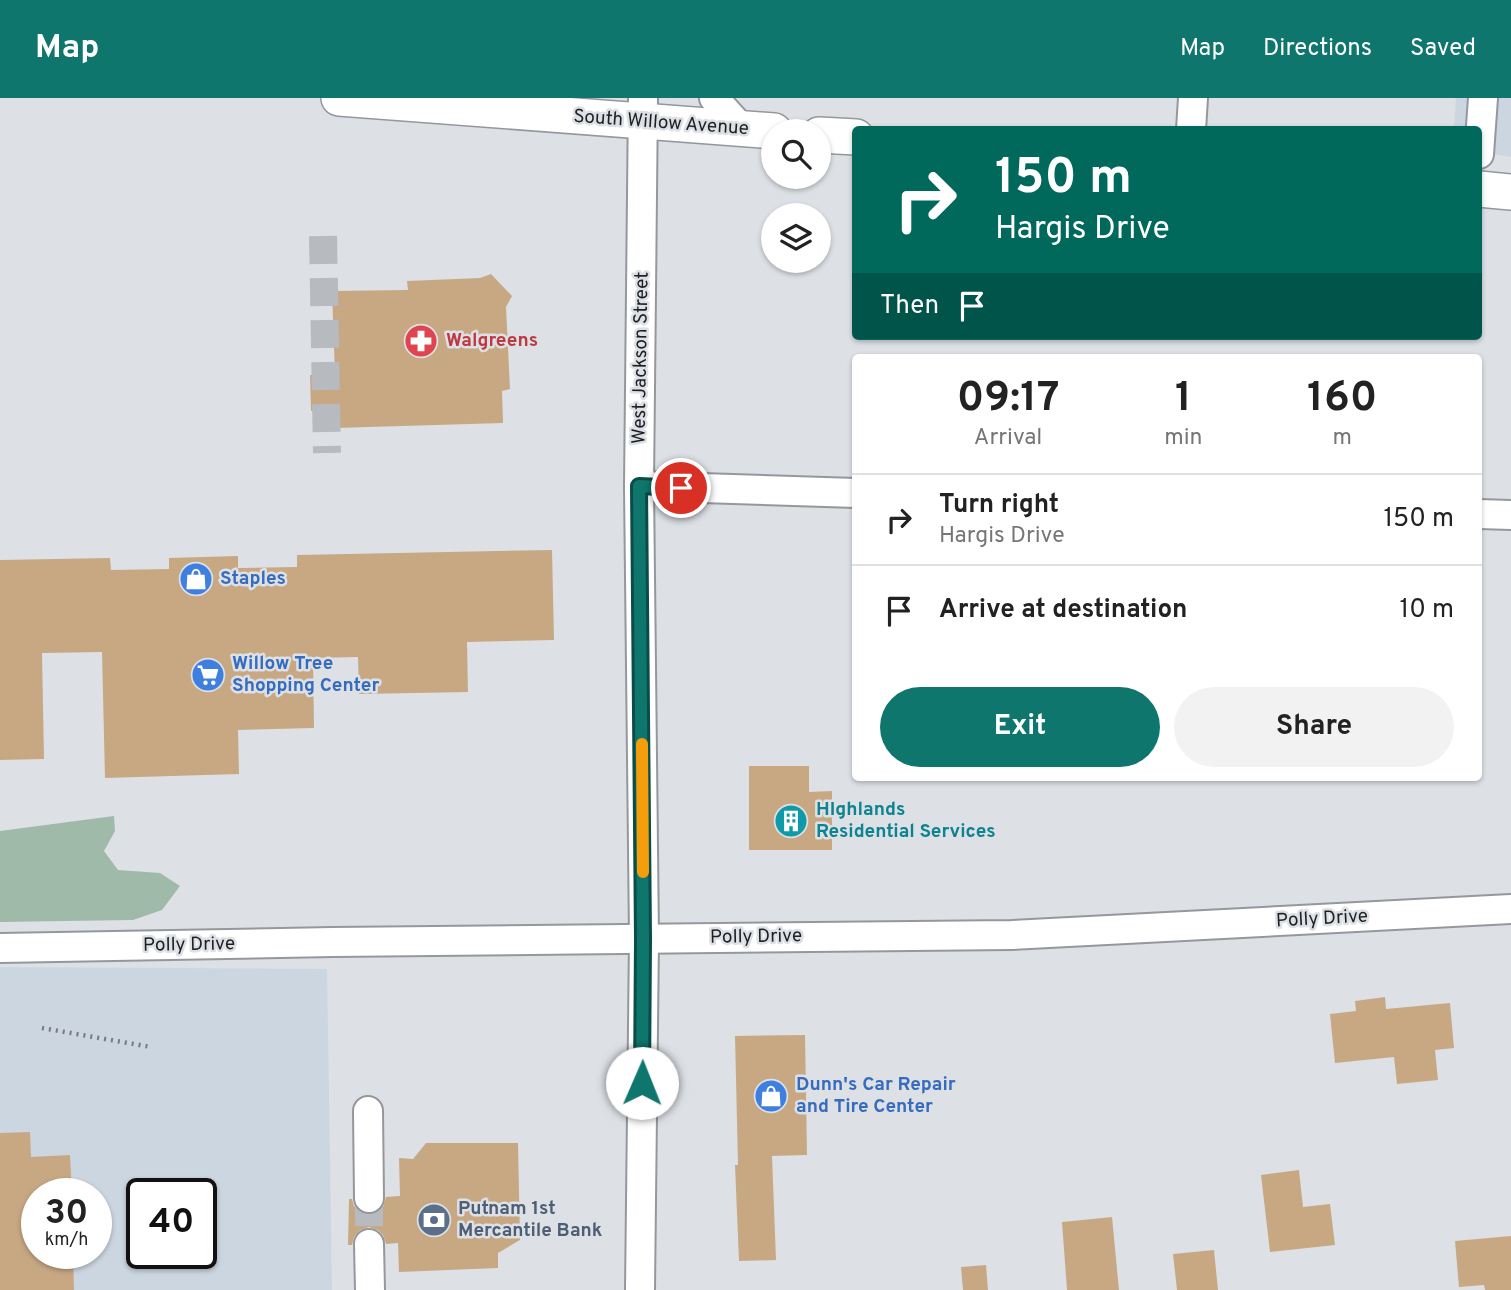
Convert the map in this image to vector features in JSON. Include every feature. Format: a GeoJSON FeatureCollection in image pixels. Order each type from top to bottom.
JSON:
{"type":"FeatureCollection","features":[{"type":"Feature","properties":{"kind":"main road","name":"South Willow Avenue"},"geometry":{"type":"LineString","coordinates":[[339,98],[643,110],[758,130]]}},
{"type":"Feature","properties":{"kind":"main road"},"geometry":{"type":"LineString","coordinates":[[831,136],[852,137]]}},
{"type":"Feature","properties":{"kind":"main road"},"geometry":{"type":"LineString","coordinates":[[1482,188],[1511,192]]}},
{"type":"Feature","properties":{"kind":"street"},"geometry":{"type":"LineString","coordinates":[[714,98],[758,130]]}},
{"type":"Feature","properties":{"kind":"street"},"geometry":{"type":"LineString","coordinates":[[1191,126],[1193,98]]}},
{"type":"Feature","properties":{"kind":"street"},"geometry":{"type":"LineString","coordinates":[[1481,126],[1483,98]]}},
{"type":"Feature","properties":{"kind":"street","name":"West Jackson Street"},"geometry":{"type":"LineString","coordinates":[[640,1290],[643,939],[639,486],[643,110]]}},
{"type":"Feature","properties":{"kind":"street"},"geometry":{"type":"LineString","coordinates":[[639,486],[852,494]]}},
{"type":"Feature","properties":{"kind":"street"},"geometry":{"type":"LineString","coordinates":[[1482,514],[1511,515]]}},
{"type":"Feature","properties":{"kind":"street","name":"Polly Drive"},"geometry":{"type":"LineString","coordinates":[[0,948],[1012,935],[1511,909]]}},
{"type":"Feature","properties":{"kind":"street"},"geometry":{"type":"LineString","coordinates":[[368,1111],[369,1198]]}},
{"type":"Feature","properties":{"kind":"street"},"geometry":{"type":"LineString","coordinates":[[369,1244],[370,1290]]}},
{"type":"Feature","properties":{"kind":"path"},"geometry":{"type":"LineString","coordinates":[[42,1028],[150,1047]]}},
{"type":"Feature","properties":{"kind":"shaded area"},"geometry":{"type":"Polygon","coordinates":[[[1456,98],[1511,98],[1511,157],[1482,152],[1482,126],[1454,126],[1456,98]]]}},
{"type":"Feature","properties":{"kind":"shaded area"},"geometry":{"type":"Polygon","coordinates":[[[0,967],[327,969],[332,1290],[0,1290],[0,967]]]}},
{"type":"Feature","properties":{"kind":"green space"},"geometry":{"type":"Polygon","coordinates":[[[114,816],[115,831],[104,851],[118,870],[160,873],[180,886],[162,910],[133,920],[0,922],[0,831],[114,816]]]}},
{"type":"Feature","properties":{"kind":"building","name":"Walgreens"},"geometry":{"type":"Polygon","coordinates":[[[491,274],[512,296],[506,307],[510,389],[502,391],[503,423],[335,428],[334,410],[311,411],[310,375],[335,375],[332,291],[408,290],[407,281],[480,278],[491,274]]]}},
{"type":"Feature","properties":{"kind":"building","name":"Willow Tree Shopping Center"},"geometry":{"type":"Polygon","coordinates":[[[552,550],[554,640],[467,642],[468,692],[359,694],[358,657],[313,658],[314,728],[238,730],[239,774],[105,778],[102,652],[42,653],[44,759],[0,760],[0,560],[110,558],[111,570],[169,569],[169,558],[238,556],[238,568],[297,567],[297,555],[552,550]]]}},
{"type":"Feature","properties":{"kind":"building","name":"HIghlands Residential Services"},"geometry":{"type":"Polygon","coordinates":[[[749,766],[809,766],[809,792],[832,791],[832,850],[749,850],[749,766]]]}},
{"type":"Feature","properties":{"kind":"building"},"geometry":{"type":"Polygon","coordinates":[[[1385,997],[1386,1009],[1450,1003],[1454,1048],[1435,1050],[1438,1080],[1397,1084],[1394,1057],[1335,1063],[1330,1014],[1356,1011],[1355,1001],[1385,997]]]}},
{"type":"Feature","properties":{"kind":"building","name":"Dunn's Car Repair and Tire Center"},"geometry":{"type":"Polygon","coordinates":[[[805,1035],[807,1155],[772,1156],[776,1260],[739,1261],[735,1165],[738,1165],[735,1036],[805,1035]]]}},
{"type":"Feature","properties":{"kind":"building"},"geometry":{"type":"Polygon","coordinates":[[[30,1132],[31,1157],[70,1155],[71,1178],[21,1178],[21,1269],[73,1269],[74,1290],[0,1290],[0,1133],[30,1132]]]}},
{"type":"Feature","properties":{"kind":"building","name":"Putnam 1st Mercantile Bank"},"geometry":{"type":"Polygon","coordinates":[[[426,1143],[518,1143],[520,1240],[498,1253],[498,1268],[399,1272],[398,1243],[386,1244],[378,1230],[369,1227],[360,1230],[352,1245],[348,1245],[349,1199],[352,1199],[360,1212],[370,1215],[377,1213],[383,1207],[386,1197],[400,1196],[399,1158],[413,1159],[426,1143]]]}},
{"type":"Feature","properties":{"kind":"building"},"geometry":{"type":"Polygon","coordinates":[[[1299,1170],[1303,1207],[1330,1204],[1335,1245],[1270,1252],[1261,1175],[1299,1170]]]}},
{"type":"Feature","properties":{"kind":"building"},"geometry":{"type":"Polygon","coordinates":[[[1112,1217],[1119,1290],[1067,1290],[1062,1222],[1112,1217]]]}},
{"type":"Feature","properties":{"kind":"building"},"geometry":{"type":"Polygon","coordinates":[[[1511,1236],[1511,1290],[1485,1290],[1484,1285],[1459,1287],[1455,1241],[1511,1236]]]}},
{"type":"Feature","properties":{"kind":"building"},"geometry":{"type":"Polygon","coordinates":[[[1214,1250],[1218,1290],[1177,1290],[1173,1254],[1214,1250]]]}},
{"type":"Feature","properties":{"kind":"building"},"geometry":{"type":"Polygon","coordinates":[[[986,1265],[988,1290],[963,1290],[961,1267],[986,1265]]]}},
{"type":"Feature","properties":{"kind":"tunnel"},"geometry":{"type":"LineString","coordinates":[[323,236],[327,453]]}},
{"type":"Feature","properties":{"kind":"tunnel"},"geometry":{"type":"LineString","coordinates":[[369,1198],[369,1244]]}},
{"type":"Feature","properties":{"kind":"slow traffic"},"geometry":{"type":"LineString","coordinates":[[642,744],[643,872]]}},
{"type":"Feature","properties":{"kind":"place","name":"Walgreens"},"geometry":{"type":"Point","coordinates":[421,341]}},
{"type":"Feature","properties":{"kind":"place","name":"Staples"},"geometry":{"type":"Point","coordinates":[196,579]}},
{"type":"Feature","properties":{"kind":"place","name":"Willow Tree Shopping Center"},"geometry":{"type":"Point","coordinates":[208,675]}},
{"type":"Feature","properties":{"kind":"place","name":"HIghlands Residential Services"},"geometry":{"type":"Point","coordinates":[791,821]}},
{"type":"Feature","properties":{"kind":"place","name":"Dunn's Car Repair and Tire Center"},"geometry":{"type":"Point","coordinates":[771,1096]}},
{"type":"Feature","properties":{"kind":"place","name":"Putnam 1st Mercantile Bank"},"geometry":{"type":"Point","coordinates":[434,1220]}},
{"type":"Feature","properties":{"kind":"route"},"geometry":{"type":"LineString","coordinates":[[642,1083],[639,486],[681,488]]}}]}
